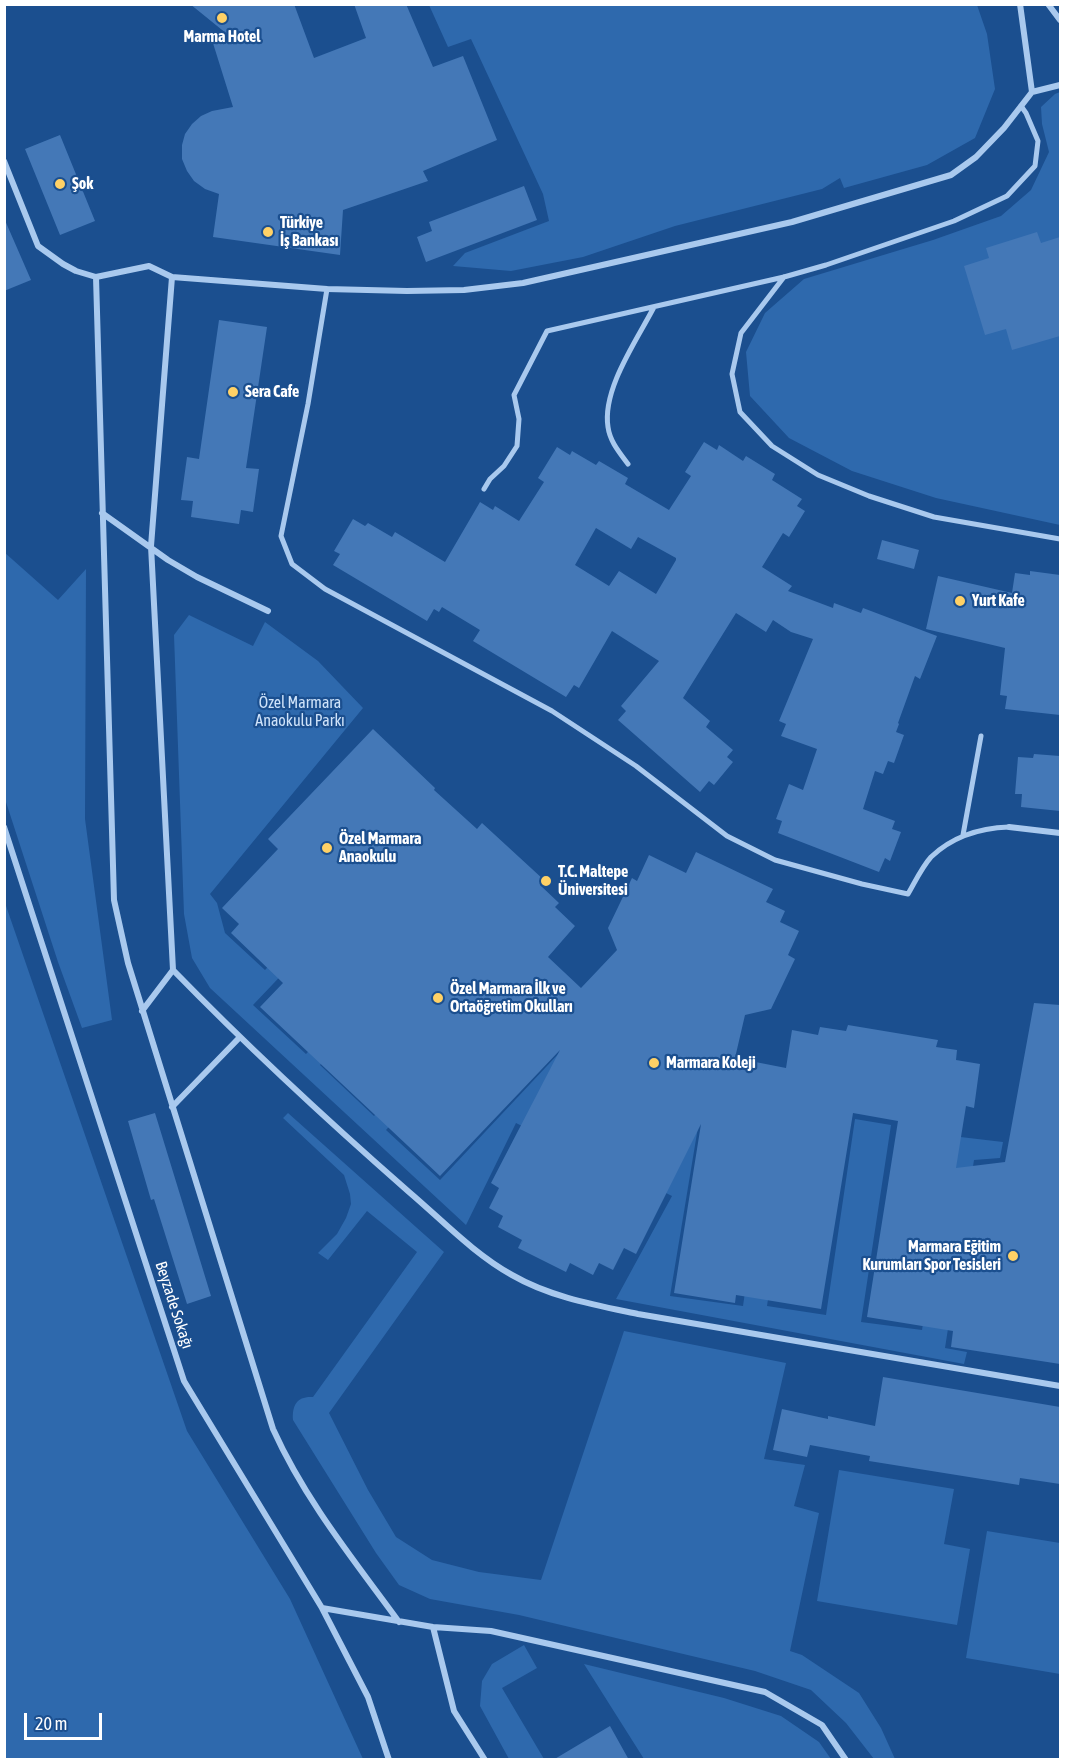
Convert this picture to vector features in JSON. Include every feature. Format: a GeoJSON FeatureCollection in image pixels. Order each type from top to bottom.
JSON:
{"type":"FeatureCollection","features":[{"type":"Feature","properties":{"kind":"street"},"geometry":{"type":"LineString","coordinates":[[1020,4],[1032,92]]}},
{"type":"Feature","properties":{"kind":"street"},"geometry":{"type":"LineString","coordinates":[[1048,4],[1060,20]]}},
{"type":"Feature","properties":{"kind":"street"},"geometry":{"type":"LineString","coordinates":[[4,161],[38,246],[76,271],[96,277],[149,266],[172,277],[327,289],[464,290],[523,283],[792,222],[951,175],[976,157],[1004,128],[1032,92],[1060,85]]}},
{"type":"Feature","properties":{"kind":"street"},"geometry":{"type":"LineString","coordinates":[[484,489],[490,479],[504,466],[517,446],[519,419],[514,395],[548,331],[784,277],[826,265],[954,221],[1007,196],[1035,166],[1038,141],[1021,106]]}},
{"type":"Feature","properties":{"kind":"street"},"geometry":{"type":"LineString","coordinates":[[96,277],[114,900],[142,1011],[273,1429],[288,1462],[319,1512],[399,1622]]}},
{"type":"Feature","properties":{"kind":"street"},"geometry":{"type":"LineString","coordinates":[[142,1011],[173,970],[151,546],[172,277]]}},
{"type":"Feature","properties":{"kind":"street"},"geometry":{"type":"LineString","coordinates":[[784,277],[741,333],[732,374],[740,412],[772,446],[818,476],[869,496],[934,517],[1060,539]]}},
{"type":"Feature","properties":{"kind":"street"},"geometry":{"type":"LineString","coordinates":[[327,289],[308,404],[281,536],[292,564],[325,589],[552,711],[636,766],[727,836],[776,860],[908,894],[930,858],[963,835],[987,828],[1009,826],[1060,833]]}},
{"type":"Feature","properties":{"kind":"street"},"geometry":{"type":"LineString","coordinates":[[628,464],[615,446],[608,428],[609,402],[622,368],[654,307]]}},
{"type":"Feature","properties":{"kind":"street"},"geometry":{"type":"LineString","coordinates":[[102,513],[168,560],[197,577],[268,611]]}},
{"type":"Feature","properties":{"kind":"street"},"geometry":{"type":"LineString","coordinates":[[963,835],[981,736]]}},
{"type":"Feature","properties":{"kind":"street","name":"Beyzade Sokağı"},"geometry":{"type":"LineString","coordinates":[[4,827],[184,1381],[322,1608],[368,1697],[389,1760]]}},
{"type":"Feature","properties":{"kind":"street"},"geometry":{"type":"LineString","coordinates":[[173,970],[345,1136],[482,1255],[511,1275],[537,1288],[573,1300],[638,1314],[1060,1386]]}},
{"type":"Feature","properties":{"kind":"street"},"geometry":{"type":"LineString","coordinates":[[172,1107],[240,1037]]}},
{"type":"Feature","properties":{"kind":"street"},"geometry":{"type":"LineString","coordinates":[[322,1608],[433,1627],[491,1631],[765,1692],[822,1725],[846,1760]]}},
{"type":"Feature","properties":{"kind":"street"},"geometry":{"type":"LineString","coordinates":[[433,1627],[454,1711],[485,1760]]}},
{"type":"Feature","properties":{"kind":"green space"},"geometry":{"type":"Polygon","coordinates":[[[429,5],[977,5],[987,34],[995,89],[975,138],[927,165],[844,188],[840,178],[822,189],[675,226],[583,257],[511,271],[453,266],[465,253],[549,221],[543,194],[471,39],[448,47],[429,5]]]}},
{"type":"Feature","properties":{"kind":"green space"},"geometry":{"type":"Polygon","coordinates":[[[1060,92],[1060,525],[936,498],[852,471],[789,438],[750,396],[746,352],[765,313],[804,279],[933,240],[1001,216],[1031,190],[1049,152],[1042,124],[1041,107],[1060,92]]]}},
{"type":"Feature","properties":{"kind":"green space"},"geometry":{"type":"Polygon","coordinates":[[[4,552],[58,600],[86,569],[85,819],[112,1020],[82,1028],[5,799],[4,552]]]}},
{"type":"Feature","properties":{"kind":"green space","name":"Özel Marmara Anaokulu Parkı"},"geometry":{"type":"Polygon","coordinates":[[[189,615],[253,646],[265,622],[318,661],[363,708],[210,894],[217,903],[225,933],[265,970],[370,859],[390,861],[253,1005],[306,1054],[431,923],[441,934],[320,1065],[374,1116],[504,979],[515,990],[386,1130],[440,1180],[576,1035],[528,1129],[516,1123],[466,1225],[210,988],[192,958],[184,914],[174,635],[189,615]]]}},
{"type":"Feature","properties":{"kind":"green space"},"geometry":{"type":"Polygon","coordinates":[[[4,900],[187,1431],[290,1599],[363,1759],[5,1759],[4,900]]]}},
{"type":"Feature","properties":{"kind":"green space"},"geometry":{"type":"Polygon","coordinates":[[[701,1109],[670,1296],[743,1306],[771,1110],[795,1113],[767,1306],[826,1315],[855,1119],[891,1125],[861,1322],[922,1330],[952,1136],[1003,1142],[1000,1158],[974,1160],[945,1348],[967,1352],[964,1364],[616,1299],[672,1196],[664,1192],[701,1109]]]}},
{"type":"Feature","properties":{"kind":"green space"},"geometry":{"type":"Polygon","coordinates":[[[288,1113],[444,1252],[329,1413],[368,1490],[396,1537],[432,1560],[479,1572],[541,1580],[624,1331],[786,1363],[764,1459],[805,1465],[794,1506],[819,1513],[790,1651],[802,1655],[859,1693],[881,1728],[895,1759],[874,1759],[846,1723],[811,1690],[755,1671],[519,1615],[430,1599],[399,1585],[376,1553],[293,1420],[293,1415],[299,1400],[313,1397],[417,1252],[367,1211],[328,1260],[318,1253],[337,1234],[346,1218],[351,1204],[350,1194],[344,1175],[283,1118],[288,1113]]]}},
{"type":"Feature","properties":{"kind":"green space"},"geometry":{"type":"Polygon","coordinates":[[[839,1470],[954,1489],[944,1544],[970,1549],[957,1625],[817,1601],[839,1470]]]}},
{"type":"Feature","properties":{"kind":"green space"},"geometry":{"type":"Polygon","coordinates":[[[987,1531],[1060,1543],[1060,1674],[966,1658],[987,1531]]]}},
{"type":"Feature","properties":{"kind":"green space"},"geometry":{"type":"Polygon","coordinates":[[[524,1645],[537,1668],[502,1688],[544,1759],[509,1759],[480,1706],[482,1681],[492,1664],[524,1645]]]}},
{"type":"Feature","properties":{"kind":"green space"},"geometry":{"type":"Polygon","coordinates":[[[584,1664],[724,1698],[781,1716],[819,1742],[831,1759],[644,1759],[584,1664]]]}},
{"type":"Feature","properties":{"kind":"building"},"geometry":{"type":"Polygon","coordinates":[[[190,4],[294,4],[314,58],[366,38],[354,4],[406,4],[433,67],[463,56],[497,140],[423,171],[428,181],[343,210],[340,255],[213,237],[219,194],[205,189],[194,181],[182,159],[182,145],[185,134],[201,116],[212,111],[233,107],[212,40],[227,34],[190,4]]]}},
{"type":"Feature","properties":{"kind":"building"},"geometry":{"type":"Polygon","coordinates":[[[60,135],[95,221],[60,235],[25,149],[60,135]]]}},
{"type":"Feature","properties":{"kind":"building"},"geometry":{"type":"Polygon","coordinates":[[[524,186],[537,220],[426,262],[417,237],[432,231],[429,222],[524,186]]]}},
{"type":"Feature","properties":{"kind":"building"},"geometry":{"type":"Polygon","coordinates":[[[4,218],[31,280],[4,291],[4,218]]]}},
{"type":"Feature","properties":{"kind":"building"},"geometry":{"type":"Polygon","coordinates":[[[1037,232],[1041,243],[1060,237],[1060,336],[1012,350],[1006,329],[985,335],[964,266],[989,258],[986,248],[1037,232]]]}},
{"type":"Feature","properties":{"kind":"building","name":"Sera Cafe"},"geometry":{"type":"Polygon","coordinates":[[[219,320],[267,327],[246,468],[259,469],[253,512],[241,510],[239,524],[191,517],[193,501],[181,500],[187,457],[199,459],[219,320]]]}},
{"type":"Feature","properties":{"kind":"building"},"geometry":{"type":"Polygon","coordinates":[[[704,442],[717,450],[719,445],[743,461],[746,456],[775,474],[772,480],[802,499],[797,506],[805,511],[789,537],[783,533],[762,567],[792,586],[788,591],[833,608],[834,603],[861,613],[863,608],[937,636],[920,679],[915,676],[898,723],[896,732],[904,735],[894,763],[888,761],[883,774],[875,771],[863,809],[895,821],[892,829],[901,832],[890,861],[885,858],[879,872],[778,833],[782,821],[776,819],[789,784],[803,790],[817,749],[781,736],[786,724],[779,721],[813,639],[791,632],[773,620],[766,632],[736,613],[683,698],[710,721],[706,727],[733,750],[727,757],[733,762],[714,785],[709,781],[700,792],[618,720],[626,711],[621,706],[659,661],[612,631],[579,688],[574,685],[566,697],[473,641],[480,630],[442,607],[439,612],[434,609],[427,621],[333,565],[340,554],[334,551],[353,519],[365,526],[368,523],[392,537],[395,532],[445,562],[480,502],[493,510],[495,506],[519,521],[544,482],[538,478],[557,447],[570,455],[572,451],[596,465],[599,461],[628,478],[625,484],[669,510],[691,476],[685,472],[704,442]],[[596,528],[575,565],[609,586],[619,571],[656,594],[676,558],[638,537],[631,549],[596,528]]]}},
{"type":"Feature","properties":{"kind":"building"},"geometry":{"type":"Polygon","coordinates":[[[882,540],[919,550],[914,569],[877,559],[882,540]]]}},
{"type":"Feature","properties":{"kind":"building"},"geometry":{"type":"Polygon","coordinates":[[[1030,571],[1060,575],[1060,715],[1005,709],[1007,696],[1000,695],[1005,648],[926,629],[938,576],[1012,593],[1015,573],[1030,575],[1030,571]]]}},
{"type":"Feature","properties":{"kind":"building"},"geometry":{"type":"Polygon","coordinates":[[[373,729],[477,829],[482,823],[544,880],[540,885],[559,903],[555,907],[575,926],[548,957],[581,988],[617,950],[608,928],[632,878],[637,881],[649,855],[686,873],[696,852],[773,889],[766,902],[785,911],[780,922],[799,931],[788,955],[795,959],[771,1009],[745,1015],[735,1058],[786,1068],[792,1030],[818,1035],[820,1027],[846,1031],[848,1025],[938,1040],[936,1047],[957,1050],[956,1060],[980,1064],[974,1108],[966,1106],[956,1168],[1005,1162],[1034,1003],[1060,1005],[1060,1364],[951,1347],[953,1331],[867,1317],[898,1121],[853,1113],[821,1309],[736,1295],[735,1303],[674,1293],[701,1124],[636,1254],[624,1248],[613,1270],[599,1263],[593,1275],[570,1263],[566,1272],[518,1248],[522,1240],[498,1227],[503,1216],[489,1208],[499,1188],[491,1183],[560,1050],[440,1176],[260,1007],[283,983],[231,933],[239,924],[222,908],[278,849],[268,839],[373,729]]]}},
{"type":"Feature","properties":{"kind":"building"},"geometry":{"type":"Polygon","coordinates":[[[1034,754],[1060,756],[1060,811],[1021,807],[1022,794],[1015,794],[1018,757],[1033,758],[1034,754]]]}},
{"type":"Feature","properties":{"kind":"building"},"geometry":{"type":"Polygon","coordinates":[[[155,1113],[211,1296],[187,1304],[154,1199],[151,1200],[128,1121],[155,1113]]]}},
{"type":"Feature","properties":{"kind":"building"},"geometry":{"type":"Polygon","coordinates":[[[883,1377],[1060,1407],[1060,1484],[1020,1478],[1019,1485],[869,1461],[870,1456],[810,1445],[807,1457],[773,1450],[782,1409],[875,1426],[883,1377]]]}},
{"type":"Feature","properties":{"kind":"building"},"geometry":{"type":"Polygon","coordinates":[[[610,1726],[629,1760],[553,1760],[610,1726]]]}},
{"type":"Feature","properties":{"kind":"place","name":"Marma Hotel"},"geometry":{"type":"Point","coordinates":[222,18]}},
{"type":"Feature","properties":{"kind":"place","name":"Şok"},"geometry":{"type":"Point","coordinates":[60,184]}},
{"type":"Feature","properties":{"kind":"place","name":"Türkiye İş Bankası"},"geometry":{"type":"Point","coordinates":[268,232]}},
{"type":"Feature","properties":{"kind":"place","name":"Sera Cafe"},"geometry":{"type":"Point","coordinates":[233,392]}},
{"type":"Feature","properties":{"kind":"place","name":"Yurt Kafe"},"geometry":{"type":"Point","coordinates":[960,601]}},
{"type":"Feature","properties":{"kind":"place","name":"Özel Marmara Anaokulu"},"geometry":{"type":"Point","coordinates":[327,848]}},
{"type":"Feature","properties":{"kind":"place","name":"T.C. Maltepe Üniversitesi"},"geometry":{"type":"Point","coordinates":[546,881]}},
{"type":"Feature","properties":{"kind":"place","name":"Özel Marmara İlk ve Ortaöğretim Okulları"},"geometry":{"type":"Point","coordinates":[438,998]}},
{"type":"Feature","properties":{"kind":"place","name":"Marmara Koleji"},"geometry":{"type":"Point","coordinates":[654,1063]}},
{"type":"Feature","properties":{"kind":"place","name":"Marmara Eğitim Kurumları Spor Tesisleri"},"geometry":{"type":"Point","coordinates":[1013,1256]}}]}
